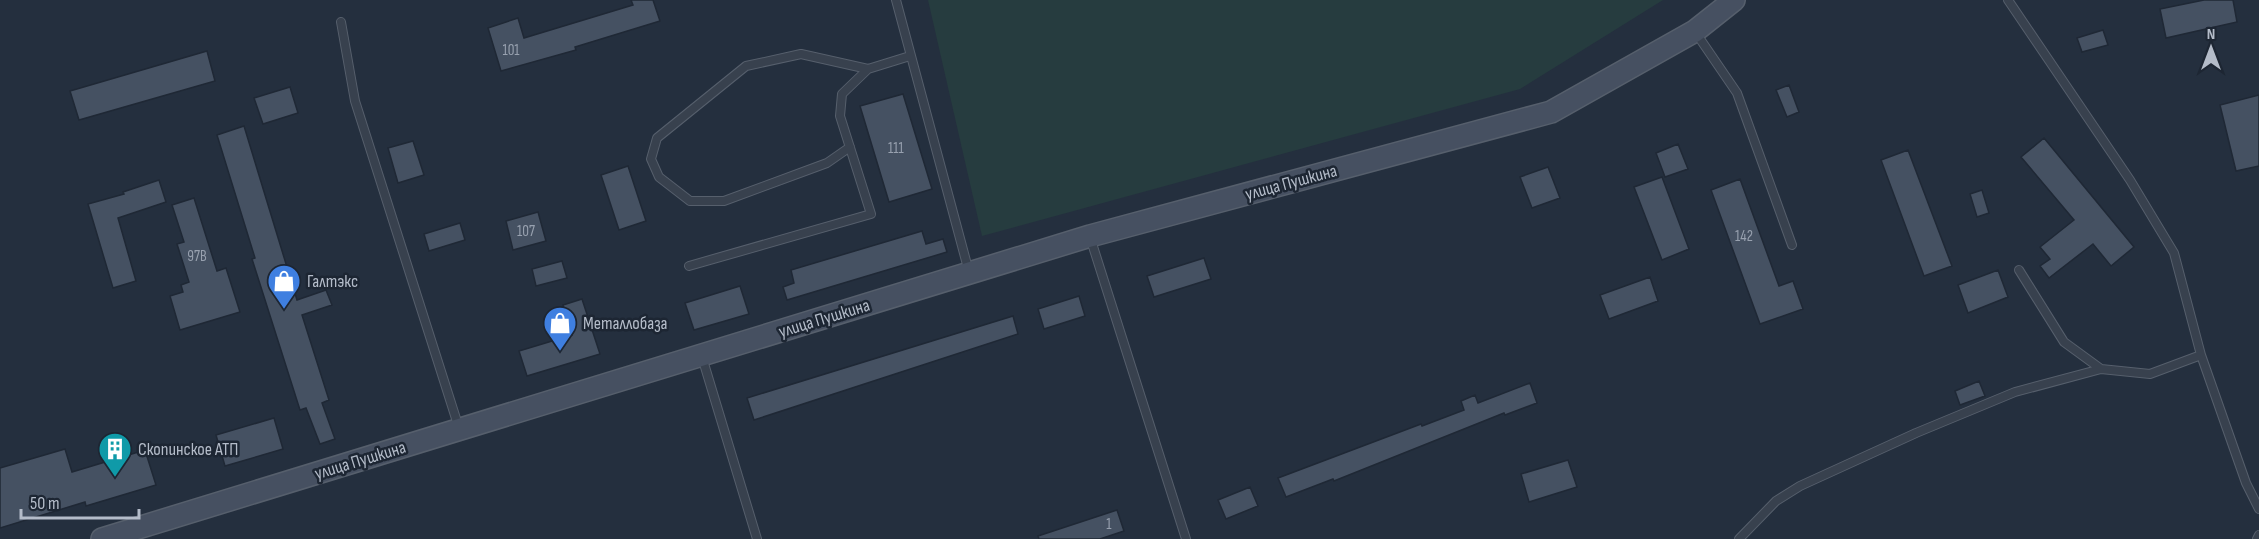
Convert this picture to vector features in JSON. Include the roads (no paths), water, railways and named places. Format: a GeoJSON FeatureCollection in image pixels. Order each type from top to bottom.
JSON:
{"type":"FeatureCollection","features":[{"type":"Feature","properties":{"kind":"main road","name":"улица Пушкина"},"geometry":{"type":"LineString","coordinates":[[102,539],[1090,236],[1551,112],[1695,31],[1734,0]]}},
{"type":"Feature","properties":{"kind":"lane"},"geometry":{"type":"LineString","coordinates":[[896,0],[970,273]]}},
{"type":"Feature","properties":{"kind":"lane"},"geometry":{"type":"LineString","coordinates":[[2008,0],[2130,180],[2174,253],[2201,355],[2246,483],[2259,509]]}},
{"type":"Feature","properties":{"kind":"lane"},"geometry":{"type":"LineString","coordinates":[[341,22],[355,101],[460,429]]}},
{"type":"Feature","properties":{"kind":"lane"},"geometry":{"type":"LineString","coordinates":[[1695,31],[1737,93],[1792,245]]}},
{"type":"Feature","properties":{"kind":"lane"},"geometry":{"type":"LineString","coordinates":[[850,147],[827,163],[724,201],[690,201],[659,177],[651,159],[657,138],[746,66],[801,54],[868,69]]}},
{"type":"Feature","properties":{"kind":"lane"},"geometry":{"type":"LineString","coordinates":[[689,266],[871,214],[840,116],[842,94],[868,69],[910,56]]}},
{"type":"Feature","properties":{"kind":"lane"},"geometry":{"type":"LineString","coordinates":[[1090,236],[1186,539]]}},
{"type":"Feature","properties":{"kind":"lane"},"geometry":{"type":"LineString","coordinates":[[2019,270],[2064,342],[2101,369]]}},
{"type":"Feature","properties":{"kind":"lane"},"geometry":{"type":"LineString","coordinates":[[702,355],[757,539]]}},
{"type":"Feature","properties":{"kind":"lane"},"geometry":{"type":"LineString","coordinates":[[1739,539],[1776,501],[1800,486],[1916,433],[2015,392],[2101,369],[2150,374],[2201,355]]}},
{"type":"Feature","properties":{"kind":"lane"},"geometry":{"type":"LineString","coordinates":[[2257,539],[2259,535]]}},
{"type":"Feature","properties":{"kind":"place","name":"Галтэкс"},"geometry":{"type":"Point","coordinates":[284,310]}},
{"type":"Feature","properties":{"kind":"place","name":"Металлобаза"},"geometry":{"type":"Point","coordinates":[560,352]}},
{"type":"Feature","properties":{"kind":"place","name":"Скопинское АТП"},"geometry":{"type":"Point","coordinates":[115,478]}}]}
